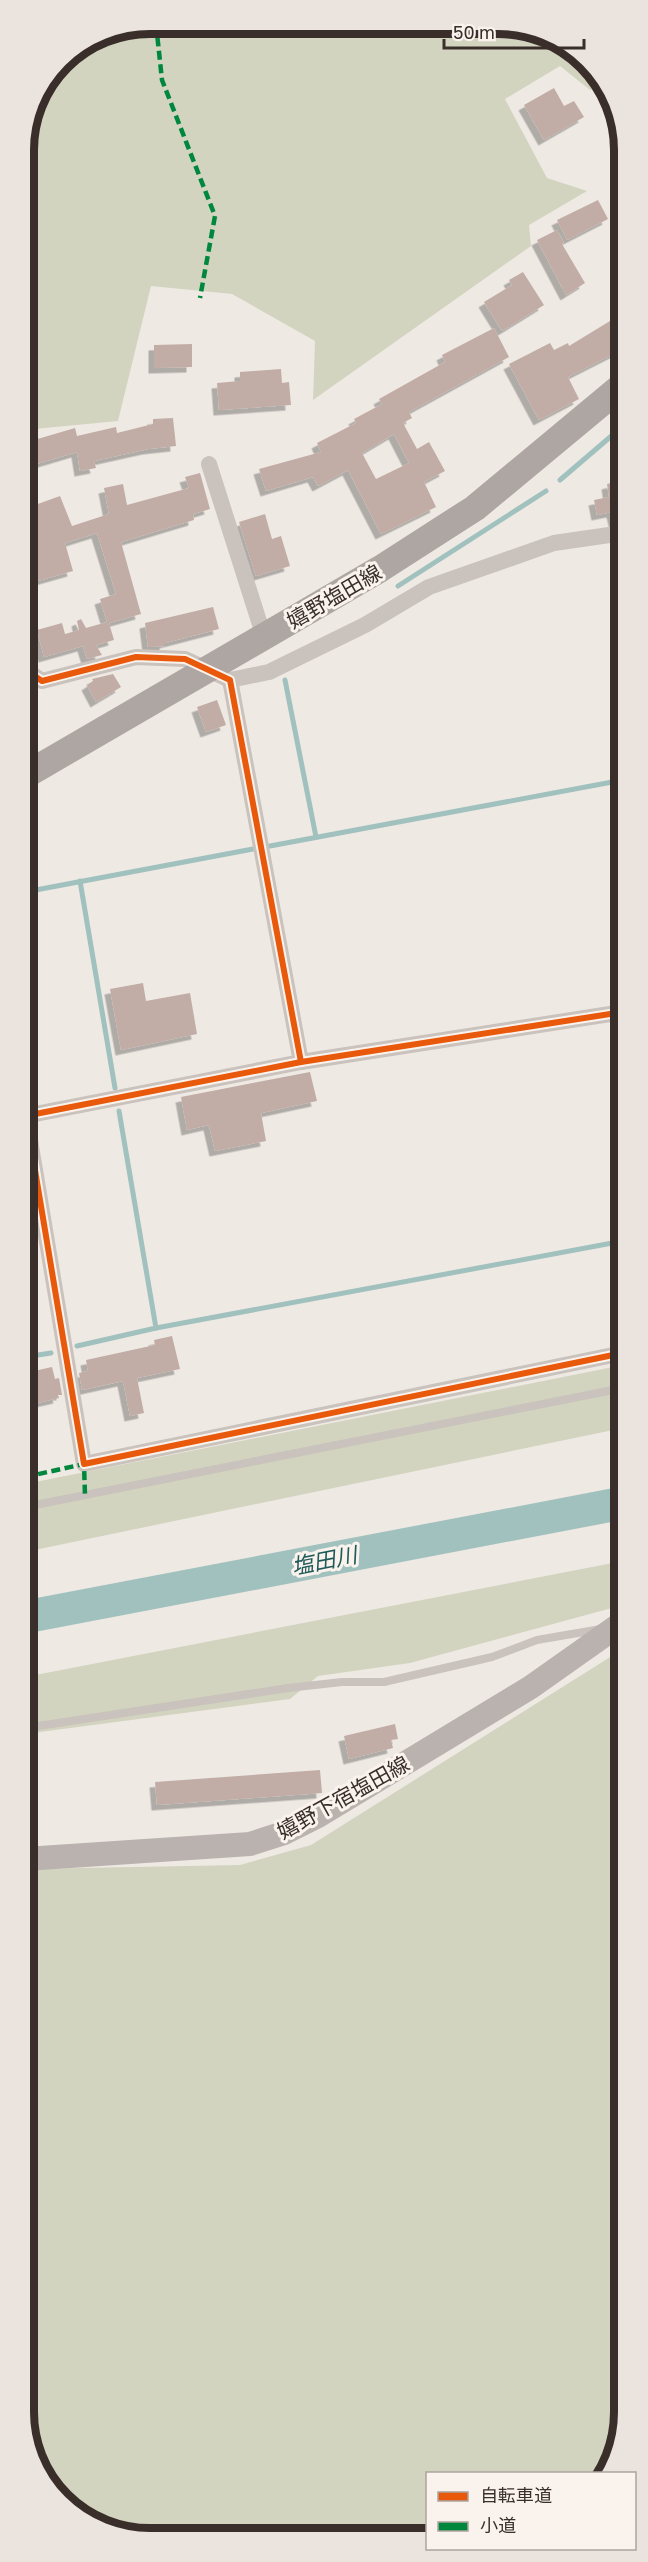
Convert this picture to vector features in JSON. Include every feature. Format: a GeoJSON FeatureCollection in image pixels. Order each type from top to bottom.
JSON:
{"type":"FeatureCollection","features":[{"type":"Feature","properties":{"kind":"main road","name":"嬉野塩田線"},"geometry":{"type":"LineString","coordinates":[[35,770],[220,674],[264,637],[380,569],[475,508],[614,393]]}},
{"type":"Feature","properties":{"kind":"main road","name":"嬉野下宿塩田線"},"geometry":{"type":"LineString","coordinates":[[34,1858],[250,1844],[284,1833],[318,1816],[531,1687],[613,1629]]}},
{"type":"Feature","properties":{"kind":"street"},"geometry":{"type":"LineString","coordinates":[[209,464],[264,637]]}},
{"type":"Feature","properties":{"kind":"street"},"geometry":{"type":"LineString","coordinates":[[35,676],[42,681],[136,657],[185,660],[220,674],[269,672],[365,625],[429,587],[554,543],[614,534]]}},
{"type":"Feature","properties":{"kind":"street"},"geometry":{"type":"LineString","coordinates":[[220,674],[301,1062]]}},
{"type":"Feature","properties":{"kind":"street"},"geometry":{"type":"LineString","coordinates":[[35,1114],[301,1062],[614,1013]]}},
{"type":"Feature","properties":{"kind":"street"},"geometry":{"type":"LineString","coordinates":[[35,1172],[84,1464],[613,1355]]}},
{"type":"Feature","properties":{"kind":"lane"},"geometry":{"type":"LineString","coordinates":[[34,1505],[613,1390]]}},
{"type":"Feature","properties":{"kind":"lane"},"geometry":{"type":"LineString","coordinates":[[34,1727],[288,1688],[342,1682],[384,1682],[492,1657],[537,1640],[613,1625]]}},
{"type":"Feature","properties":{"kind":"green space"},"geometry":{"type":"Polygon","coordinates":[[[498,34],[528,38],[556,50],[580,68],[590,80],[596,89],[590,90],[560,66],[505,99],[547,178],[587,191],[529,225],[531,246],[313,400],[315,341],[232,294],[151,286],[118,421],[35,429],[35,135],[38,120],[50,92],[63,74],[80,58],[99,46],[143,35],[498,34]]]}},
{"type":"Feature","properties":{"kind":"green space"},"geometry":{"type":"Polygon","coordinates":[[[613,1367],[613,1430],[34,1550],[34,1482],[613,1367]]]}},
{"type":"Feature","properties":{"kind":"green space"},"geometry":{"type":"Polygon","coordinates":[[[613,1563],[613,1608],[410,1663],[318,1676],[290,1699],[34,1733],[34,1675],[613,1563]]]}},
{"type":"Feature","properties":{"kind":"green space"},"geometry":{"type":"Polygon","coordinates":[[[613,1655],[613,2427],[610,2442],[596,2472],[426,2472],[426,2528],[150,2528],[113,2521],[86,2508],[68,2494],[58,2482],[46,2463],[35,2427],[34,1869],[240,1865],[311,1845],[613,1655]]]}},
{"type":"Feature","properties":{"kind":"building"},"geometry":{"type":"Polygon","coordinates":[[[554,88],[564,106],[574,101],[584,117],[544,140],[524,105],[554,88]]]}},
{"type":"Feature","properties":{"kind":"building"},"geometry":{"type":"Polygon","coordinates":[[[598,200],[608,219],[567,240],[557,220],[598,200]]]}},
{"type":"Feature","properties":{"kind":"building"},"geometry":{"type":"Polygon","coordinates":[[[557,230],[564,243],[562,244],[585,283],[566,295],[537,240],[557,230]]]}},
{"type":"Feature","properties":{"kind":"building"},"geometry":{"type":"Polygon","coordinates":[[[523,272],[544,305],[502,331],[484,302],[512,285],[509,280],[523,272]]]}},
{"type":"Feature","properties":{"kind":"building"},"geometry":{"type":"Polygon","coordinates":[[[610,321],[612,326],[614,325],[614,354],[568,377],[579,399],[539,420],[509,364],[550,343],[554,350],[568,343],[569,346],[610,321]]]}},
{"type":"Feature","properties":{"kind":"building"},"geometry":{"type":"Polygon","coordinates":[[[494,328],[509,357],[409,412],[412,418],[403,423],[417,449],[429,442],[445,471],[424,482],[436,507],[381,534],[348,470],[318,486],[313,477],[266,491],[259,469],[321,452],[317,443],[356,423],[354,419],[382,404],[379,399],[445,362],[442,355],[494,328]],[[394,434],[362,453],[376,479],[409,463],[394,434]]]}},
{"type":"Feature","properties":{"kind":"building"},"geometry":{"type":"Polygon","coordinates":[[[192,344],[192,367],[154,368],[154,345],[192,344]]]}},
{"type":"Feature","properties":{"kind":"building"},"geometry":{"type":"Polygon","coordinates":[[[281,369],[282,383],[289,382],[291,405],[219,410],[217,383],[240,381],[240,372],[281,369]]]}},
{"type":"Feature","properties":{"kind":"building"},"geometry":{"type":"Polygon","coordinates":[[[173,418],[176,446],[148,449],[94,461],[96,468],[80,471],[77,452],[35,465],[35,440],[75,428],[77,436],[116,427],[117,433],[153,424],[153,419],[173,418]]]}},
{"type":"Feature","properties":{"kind":"building"},"geometry":{"type":"Polygon","coordinates":[[[200,473],[210,509],[193,514],[194,520],[121,542],[141,614],[109,623],[114,640],[96,645],[102,655],[87,659],[83,646],[44,657],[37,630],[62,623],[65,634],[79,630],[77,621],[81,619],[86,628],[107,622],[100,599],[116,594],[97,533],[65,543],[73,571],[35,582],[35,505],[60,496],[72,526],[109,514],[104,488],[123,484],[127,505],[189,488],[185,477],[200,473]]]}},
{"type":"Feature","properties":{"kind":"building"},"geometry":{"type":"Polygon","coordinates":[[[614,482],[614,519],[612,512],[597,515],[594,500],[609,497],[607,484],[614,482]]]}},
{"type":"Feature","properties":{"kind":"building"},"geometry":{"type":"Polygon","coordinates":[[[265,514],[272,539],[281,536],[290,566],[256,576],[239,522],[265,514]]]}},
{"type":"Feature","properties":{"kind":"building"},"geometry":{"type":"Polygon","coordinates":[[[213,607],[219,629],[165,643],[165,646],[148,647],[145,623],[213,607]]]}},
{"type":"Feature","properties":{"kind":"building"},"geometry":{"type":"Polygon","coordinates":[[[113,674],[121,687],[96,702],[87,685],[93,681],[92,679],[113,674]]]}},
{"type":"Feature","properties":{"kind":"building"},"geometry":{"type":"Polygon","coordinates":[[[217,700],[226,725],[206,732],[197,707],[217,700]]]}},
{"type":"Feature","properties":{"kind":"building"},"geometry":{"type":"Polygon","coordinates":[[[143,983],[146,1001],[190,993],[197,1034],[121,1050],[110,989],[143,983]]]}},
{"type":"Feature","properties":{"kind":"building"},"geometry":{"type":"Polygon","coordinates":[[[310,1072],[317,1101],[261,1113],[266,1141],[215,1151],[209,1125],[187,1130],[181,1097],[310,1072]]]}},
{"type":"Feature","properties":{"kind":"building"},"geometry":{"type":"Polygon","coordinates":[[[172,1336],[180,1369],[137,1378],[144,1413],[130,1416],[123,1381],[82,1390],[79,1373],[88,1371],[86,1360],[155,1345],[154,1340],[172,1336]]]}},
{"type":"Feature","properties":{"kind":"building"},"geometry":{"type":"Polygon","coordinates":[[[52,1367],[55,1379],[59,1378],[62,1395],[58,1395],[59,1398],[37,1403],[34,1396],[34,1371],[52,1367]]]}},
{"type":"Feature","properties":{"kind":"building"},"geometry":{"type":"Polygon","coordinates":[[[395,1724],[398,1739],[391,1740],[393,1748],[349,1759],[344,1736],[395,1724]]]}},
{"type":"Feature","properties":{"kind":"building"},"geometry":{"type":"Polygon","coordinates":[[[320,1770],[322,1793],[157,1805],[155,1782],[320,1770]]]}},
{"type":"Feature","properties":{"kind":"waterway"},"geometry":{"type":"LineString","coordinates":[[560,480],[614,434]]}},
{"type":"Feature","properties":{"kind":"waterway"},"geometry":{"type":"LineString","coordinates":[[398,586],[546,491]]}},
{"type":"Feature","properties":{"kind":"waterway"},"geometry":{"type":"LineString","coordinates":[[285,680],[316,837]]}},
{"type":"Feature","properties":{"kind":"waterway"},"geometry":{"type":"LineString","coordinates":[[270,846],[614,782]]}},
{"type":"Feature","properties":{"kind":"waterway"},"geometry":{"type":"LineString","coordinates":[[35,890],[253,849]]}},
{"type":"Feature","properties":{"kind":"waterway"},"geometry":{"type":"LineString","coordinates":[[80,881],[115,1088]]}},
{"type":"Feature","properties":{"kind":"waterway"},"geometry":{"type":"LineString","coordinates":[[77,1346],[156,1328],[119,1111]]}},
{"type":"Feature","properties":{"kind":"waterway"},"geometry":{"type":"LineString","coordinates":[[156,1328],[614,1243]]}},
{"type":"Feature","properties":{"kind":"waterway"},"geometry":{"type":"LineString","coordinates":[[34,1356],[51,1353]]}},
{"type":"Feature","properties":{"kind":"waterway","name":"塩田川"},"geometry":{"type":"LineString","coordinates":[[34,1615],[613,1505]]}},
{"type":"Feature","properties":{"kind":"marked path"},"geometry":{"type":"LineString","coordinates":[[157,35],[162,80],[215,216],[200,298]]}},
{"type":"Feature","properties":{"kind":"marked path"},"geometry":{"type":"LineString","coordinates":[[34,1475],[84,1464],[85,1495]]}},
{"type":"Feature","properties":{"kind":"cycle path"},"geometry":{"type":"LineString","coordinates":[[35,676],[42,681],[136,657],[185,659],[230,680],[301,1062]]}},
{"type":"Feature","properties":{"kind":"cycle path"},"geometry":{"type":"LineString","coordinates":[[35,1114],[301,1062],[614,1013]]}},
{"type":"Feature","properties":{"kind":"cycle path"},"geometry":{"type":"LineString","coordinates":[[35,1167],[84,1464],[613,1355]]}}]}
